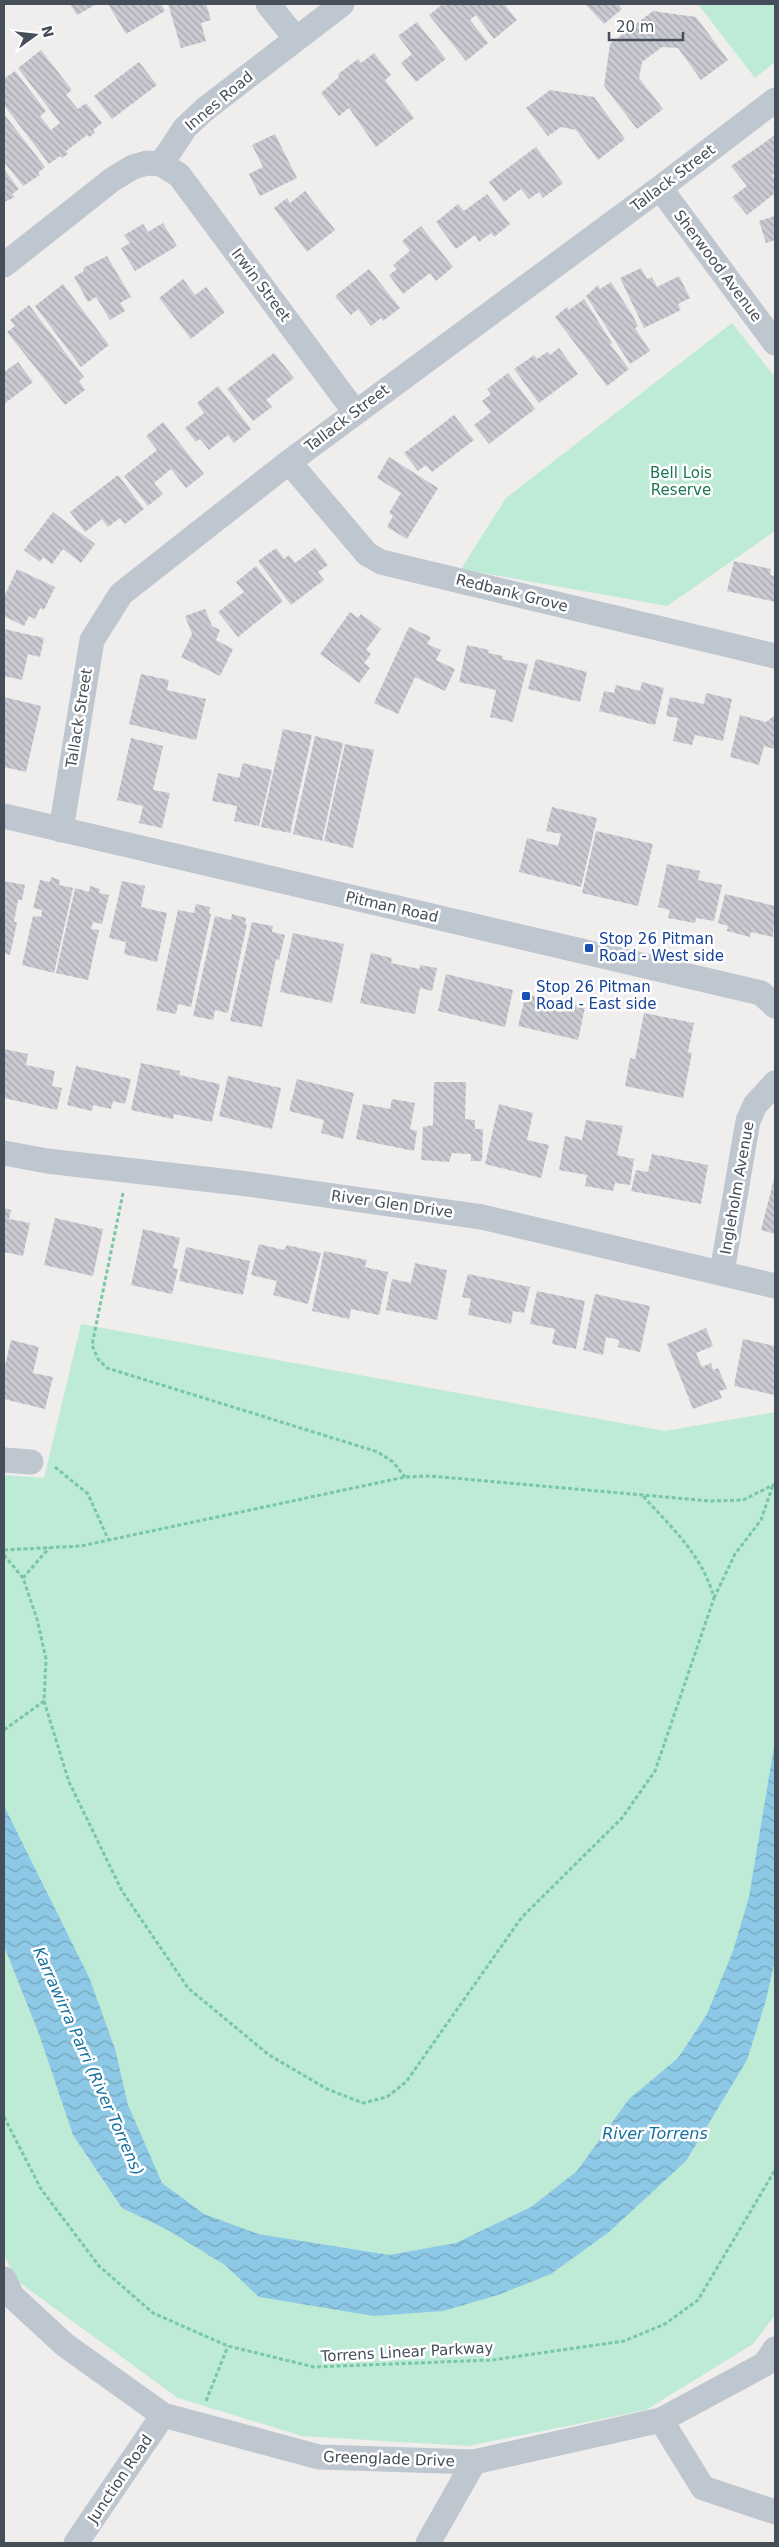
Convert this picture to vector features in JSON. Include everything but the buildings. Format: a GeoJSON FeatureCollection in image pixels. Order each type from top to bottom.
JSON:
{"type":"FeatureCollection","features":[{"type":"Feature","properties":{"kind":"street"},"geometry":{"type":"LineString","coordinates":[[268,4],[296,39]]}},
{"type":"Feature","properties":{"kind":"street","name":"Innes Road"},"geometry":{"type":"LineString","coordinates":[[161,164],[185,128],[204,110],[342,4]]}},
{"type":"Feature","properties":{"kind":"street","name":"Tallack Street"},"geometry":{"type":"LineString","coordinates":[[61,830],[92,640],[121,594],[355,412],[660,188],[775,100]]}},
{"type":"Feature","properties":{"kind":"street"},"geometry":{"type":"LineString","coordinates":[[4,265],[113,179],[133,167],[147,163],[161,164]]}},
{"type":"Feature","properties":{"kind":"street","name":"Irwin Street"},"geometry":{"type":"LineString","coordinates":[[161,164],[179,175],[355,412]]}},
{"type":"Feature","properties":{"kind":"street","name":"Sherwood Avenue"},"geometry":{"type":"LineString","coordinates":[[660,188],[775,343]]}},
{"type":"Feature","properties":{"kind":"street","name":"Redbank Grove"},"geometry":{"type":"LineString","coordinates":[[289,462],[368,554],[381,562],[775,656]]}},
{"type":"Feature","properties":{"kind":"street","name":"Pitman Road"},"geometry":{"type":"LineString","coordinates":[[4,816],[761,993],[775,1006]]}},
{"type":"Feature","properties":{"kind":"street","name":"Ingleholm Avenue"},"geometry":{"type":"LineString","coordinates":[[722,1272],[748,1121],[756,1105],[775,1083]]}},
{"type":"Feature","properties":{"kind":"street","name":"River Glen Drive"},"geometry":{"type":"LineString","coordinates":[[4,1153],[248,1184],[482,1217],[775,1286]]}},
{"type":"Feature","properties":{"kind":"street"},"geometry":{"type":"LineString","coordinates":[[4,1460],[31,1462]]}},
{"type":"Feature","properties":{"kind":"street","name":"Greenglade Drive"},"geometry":{"type":"LineString","coordinates":[[4,2279],[12,2296],[65,2345],[163,2415],[318,2457],[474,2462],[661,2420],[765,2364],[775,2349]]}},
{"type":"Feature","properties":{"kind":"street","name":"Junction Road"},"geometry":{"type":"LineString","coordinates":[[76,2543],[163,2415]]}},
{"type":"Feature","properties":{"kind":"street"},"geometry":{"type":"LineString","coordinates":[[661,2420],[703,2488],[775,2512]]}},
{"type":"Feature","properties":{"kind":"street"},"geometry":{"type":"LineString","coordinates":[[428,2543],[474,2462]]}},
{"type":"Feature","properties":{"kind":"path"},"geometry":{"type":"LineString","coordinates":[[128,1170],[92,1346],[98,1359],[107,1368],[378,1452],[393,1462],[405,1477]]}},
{"type":"Feature","properties":{"kind":"path"},"geometry":{"type":"LineString","coordinates":[[31,1462],[58,1468],[88,1494],[108,1539]]}},
{"type":"Feature","properties":{"kind":"path"},"geometry":{"type":"LineString","coordinates":[[4,1550],[81,1546],[405,1477],[430,1476],[710,1501],[743,1500],[774,1484]]}},
{"type":"Feature","properties":{"kind":"path"},"geometry":{"type":"LineString","coordinates":[[4,1555],[23,1578],[37,1619],[46,1659],[44,1701],[69,1782],[122,1890],[188,1988],[269,2055],[327,2089],[363,2103],[387,2097],[406,2082],[522,1918],[622,1818],[655,1770],[714,1598],[735,1554],[761,1520],[774,1484]]}},
{"type":"Feature","properties":{"kind":"path"},"geometry":{"type":"LineString","coordinates":[[643,1496],[692,1550],[710,1581],[714,1598]]}},
{"type":"Feature","properties":{"kind":"path"},"geometry":{"type":"LineString","coordinates":[[23,1578],[49,1547]]}},
{"type":"Feature","properties":{"kind":"path"},"geometry":{"type":"LineString","coordinates":[[4,1730],[44,1701]]}},
{"type":"Feature","properties":{"kind":"path","name":"Torrens Linear Parkway"},"geometry":{"type":"LineString","coordinates":[[4,2117],[41,2189],[99,2266],[153,2313],[228,2346],[314,2367],[492,2360],[624,2341],[665,2324],[698,2300],[775,2170]]}},
{"type":"Feature","properties":{"kind":"path"},"geometry":{"type":"LineString","coordinates":[[197,2424],[228,2346]]}},
{"type":"Feature","properties":{"kind":"green space"},"geometry":{"type":"Polygon","coordinates":[[[698,4],[775,4],[775,62],[755,78],[698,4]]]}},
{"type":"Feature","properties":{"kind":"green space","name":"Bell Lois Reserve"},"geometry":{"type":"Polygon","coordinates":[[[732,323],[775,377],[775,531],[667,606],[461,569],[506,498],[732,323]]]}},
{"type":"Feature","properties":{"kind":"green space"},"geometry":{"type":"Polygon","coordinates":[[[81,1324],[665,1431],[775,1412],[775,2315],[753,2344],[646,2410],[468,2446],[302,2436],[178,2398],[16,2280],[4,2254],[4,1475],[44,1478],[81,1324]]]}},
{"type":"Feature","properties":{"kind":"water","name":"River Torrens"},"geometry":{"type":"Polygon","coordinates":[[[775,1741],[775,1960],[766,2000],[747,2060],[686,2161],[609,2232],[551,2274],[498,2295],[443,2311],[374,2316],[259,2297],[225,2265],[168,2230],[122,2208],[73,2135],[39,2034],[4,1946],[4,1806],[89,1977],[115,2049],[128,2105],[162,2183],[204,2214],[258,2234],[389,2255],[456,2243],[531,2207],[577,2171],[629,2099],[678,2058],[707,2014],[733,1951],[749,1897],[775,1741]]]}},
{"type":"Feature","properties":{"kind":"place","name":"Stop 26 Pitman Road - West side"},"geometry":{"type":"Point","coordinates":[589,948]}},
{"type":"Feature","properties":{"kind":"place","name":"Stop 26 Pitman Road - East side"},"geometry":{"type":"Point","coordinates":[526,996]}},
{"type":"Feature","properties":{"kind":"water label","name":"Karrawirra Parri (River Torrens)"},"geometry":{"type":"Point","coordinates":[89,2061]}}]}
